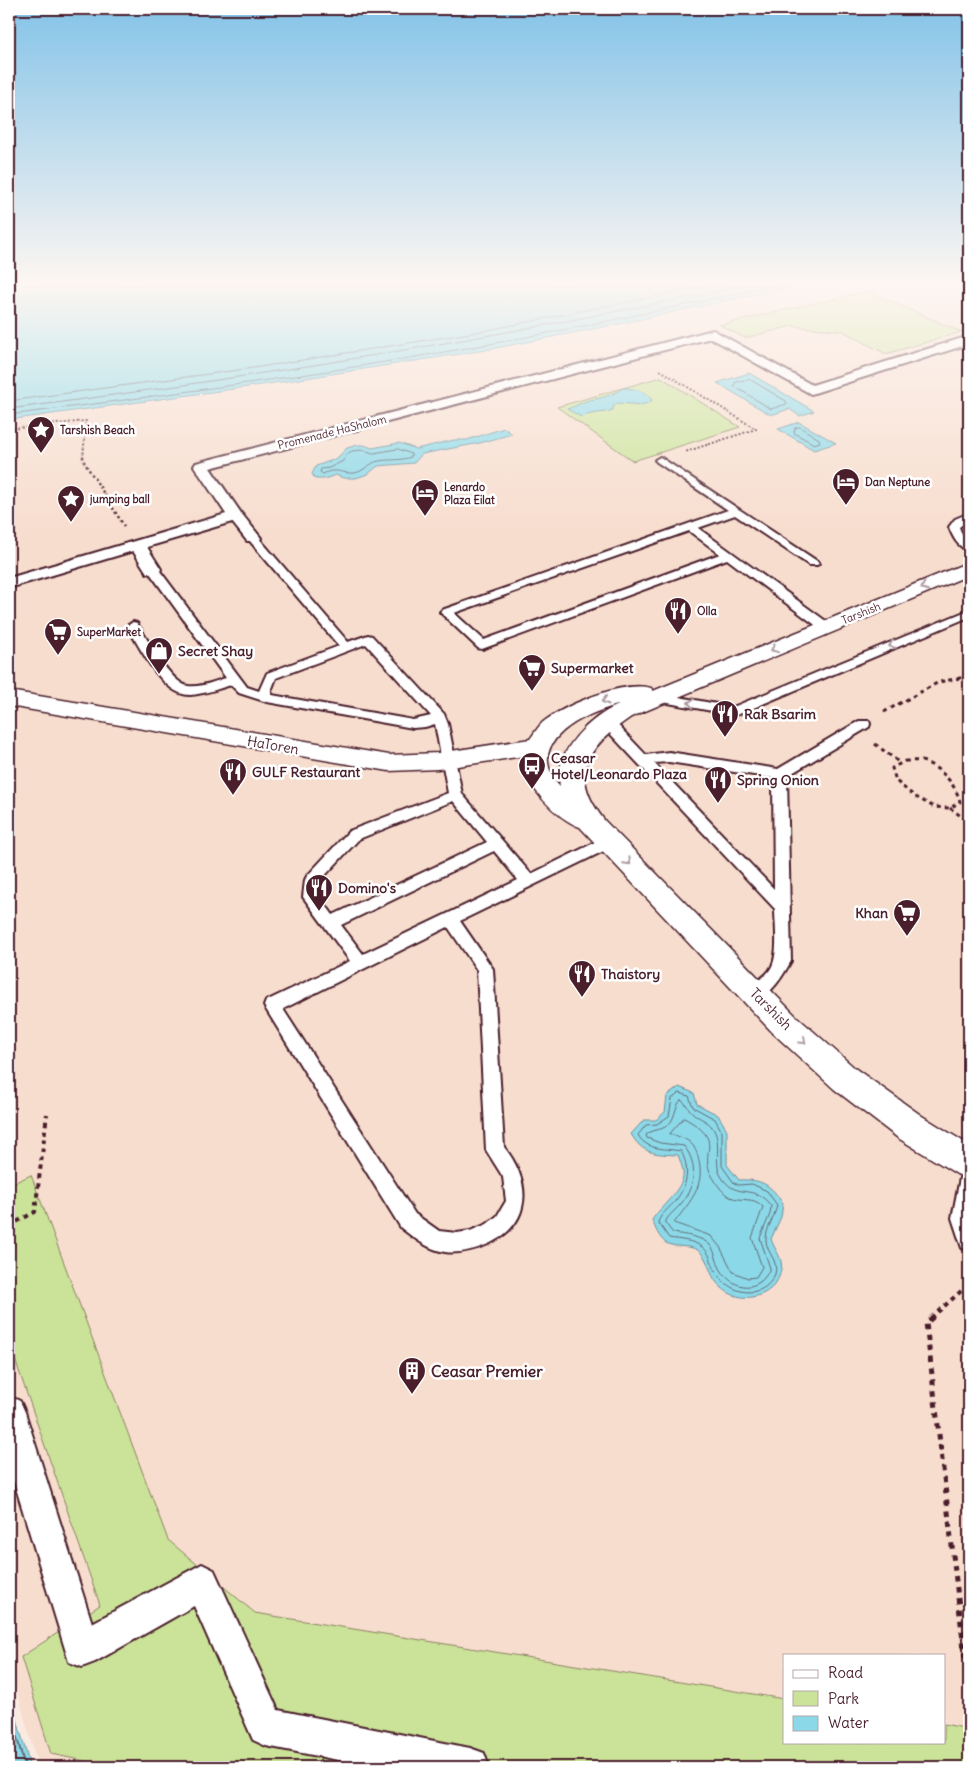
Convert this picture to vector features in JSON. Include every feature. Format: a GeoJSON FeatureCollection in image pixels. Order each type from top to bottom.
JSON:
{"type":"FeatureCollection","features":[{"type":"Feature","properties":{"kind":"street","name":"Promenade HaShalom"},"geometry":{"type":"LineString","coordinates":[[235,516],[201,466],[584,367]]}},
{"type":"Feature","properties":{"kind":"street","name":"Promenade HaShalom"},"geometry":{"type":"LineString","coordinates":[[771,367],[811,390],[884,367]]}},
{"type":"Feature","properties":{"kind":"street"},"geometry":{"type":"LineString","coordinates":[[9,583],[235,516],[253,538]]}},
{"type":"Feature","properties":{"kind":"street"},"geometry":{"type":"LineString","coordinates":[[137,545],[152,569]]}},
{"type":"Feature","properties":{"kind":"street","name":"Tarshish"},"geometry":{"type":"LineString","coordinates":[[969,568],[623,712],[607,722],[582,745],[575,759],[572,774],[573,790],[581,808],[603,835],[785,1025],[845,1078],[910,1127],[969,1163]]}},
{"type":"Feature","properties":{"kind":"street","name":"Tarshish"},"geometry":{"type":"LineString","coordinates":[[603,835],[561,801],[543,782],[536,763],[538,746],[547,731],[563,718],[584,707],[638,693],[663,694]]}},
{"type":"Feature","properties":{"kind":"street","name":"HaToren"},"geometry":{"type":"LineString","coordinates":[[9,699],[373,762],[406,764],[448,760],[538,746]]}},
{"type":"Feature","properties":{"kind":"street"},"geometry":{"type":"LineString","coordinates":[[9,1412],[82,1649],[202,1582],[266,1727],[470,1767]]}},
{"type":"Feature","properties":{"kind":"lane"},"geometry":{"type":"LineString","coordinates":[[660,460],[814,563]]}},
{"type":"Feature","properties":{"kind":"lane"},"geometry":{"type":"LineString","coordinates":[[728,555],[482,645],[446,612],[736,511]]}},
{"type":"Feature","properties":{"kind":"lane"},"geometry":{"type":"LineString","coordinates":[[969,516],[959,521],[954,527],[958,538],[969,548]]}},
{"type":"Feature","properties":{"kind":"lane"},"geometry":{"type":"LineString","coordinates":[[689,526],[826,627]]}},
{"type":"Feature","properties":{"kind":"lane"},"geometry":{"type":"LineString","coordinates":[[253,538],[346,647]]}},
{"type":"Feature","properties":{"kind":"lane"},"geometry":{"type":"LineString","coordinates":[[152,569],[243,690],[267,698],[413,724],[425,722],[439,716]]}},
{"type":"Feature","properties":{"kind":"lane"},"geometry":{"type":"LineString","coordinates":[[663,694],[734,711],[969,613]]}},
{"type":"Feature","properties":{"kind":"lane"},"geometry":{"type":"LineString","coordinates":[[133,626],[173,684],[185,690],[234,680]]}},
{"type":"Feature","properties":{"kind":"lane"},"geometry":{"type":"LineString","coordinates":[[267,698],[265,691],[270,676],[368,639],[439,716],[455,795],[529,882]]}},
{"type":"Feature","properties":{"kind":"lane"},"geometry":{"type":"LineString","coordinates":[[607,722],[782,907]]}},
{"type":"Feature","properties":{"kind":"lane"},"geometry":{"type":"LineString","coordinates":[[644,760],[668,757],[780,774],[864,724]]}},
{"type":"Feature","properties":{"kind":"lane"},"geometry":{"type":"LineString","coordinates":[[755,993],[775,976],[783,961],[780,774]]}},
{"type":"Feature","properties":{"kind":"lane"},"geometry":{"type":"LineString","coordinates":[[361,963],[311,896],[312,880],[354,835],[455,795]]}},
{"type":"Feature","properties":{"kind":"lane"},"geometry":{"type":"LineString","coordinates":[[451,920],[485,968],[495,1150],[509,1169],[515,1188],[514,1205],[507,1220],[495,1231],[480,1240],[462,1243],[443,1242],[424,1234],[408,1221],[272,1006],[529,882],[603,835]]}},
{"type":"Feature","properties":{"kind":"lane"},"geometry":{"type":"LineString","coordinates":[[331,923],[496,844]]}},
{"type":"Feature","properties":{"kind":"lane"},"geometry":{"type":"LineString","coordinates":[[969,1178],[962,1218],[969,1241]]}},
{"type":"Feature","properties":{"kind":"path"},"geometry":{"type":"LineString","coordinates":[[655,367],[756,429],[660,460]]}},
{"type":"Feature","properties":{"kind":"path"},"geometry":{"type":"LineString","coordinates":[[9,430],[86,421],[83,460],[137,545]]}},
{"type":"Feature","properties":{"kind":"path"},"geometry":{"type":"LineString","coordinates":[[864,724],[939,682],[969,676]]}},
{"type":"Feature","properties":{"kind":"path"},"geometry":{"type":"LineString","coordinates":[[950,808],[960,802],[957,789],[945,776],[924,762],[905,761],[892,768],[896,780],[914,796],[934,807],[950,808],[969,822]]}},
{"type":"Feature","properties":{"kind":"path"},"geometry":{"type":"LineString","coordinates":[[9,1226],[35,1212],[47,1114]]}},
{"type":"Feature","properties":{"kind":"path"},"geometry":{"type":"LineString","coordinates":[[969,1284],[926,1323],[969,1692]]}},
{"type":"Feature","properties":{"kind":"shaded area"},"geometry":{"type":"Polygon","coordinates":[[[385,367],[969,367],[969,1767],[38,1767],[9,1662],[9,421],[256,387],[385,367]]]}},
{"type":"Feature","properties":{"kind":"green space"},"geometry":{"type":"Polygon","coordinates":[[[661,377],[740,427],[633,461],[557,407],[661,377]]]}},
{"type":"Feature","properties":{"kind":"green space"},"geometry":{"type":"Polygon","coordinates":[[[31,1175],[168,1540],[255,1613],[783,1699],[783,1744],[946,1744],[946,1724],[969,1729],[969,1767],[114,1767],[51,1754],[21,1657],[100,1605],[9,1342],[9,1185],[31,1175]]]}},
{"type":"Feature","properties":{"kind":"water"},"geometry":{"type":"Polygon","coordinates":[[[9,367],[378,367],[255,386],[9,420],[9,367]]]}},
{"type":"Feature","properties":{"kind":"water"},"geometry":{"type":"Polygon","coordinates":[[[749,373],[814,411],[800,416],[789,409],[771,415],[717,383],[749,373]]]}},
{"type":"Feature","properties":{"kind":"water"},"geometry":{"type":"Polygon","coordinates":[[[623,388],[644,392],[652,401],[642,405],[618,403],[613,407],[613,410],[581,417],[567,409],[615,393],[623,388]]]}},
{"type":"Feature","properties":{"kind":"water"},"geometry":{"type":"Polygon","coordinates":[[[799,422],[836,443],[814,450],[778,429],[799,422]]]}},
{"type":"Feature","properties":{"kind":"water"},"geometry":{"type":"Polygon","coordinates":[[[504,428],[512,434],[480,443],[422,454],[414,463],[378,466],[368,474],[356,478],[343,478],[336,475],[324,479],[315,479],[312,474],[316,466],[336,459],[347,448],[358,445],[372,448],[399,443],[416,449],[454,440],[467,440],[504,428]]]}},
{"type":"Feature","properties":{"kind":"water"},"geometry":{"type":"Polygon","coordinates":[[[679,1087],[694,1093],[697,1104],[718,1115],[727,1130],[727,1165],[739,1180],[765,1184],[770,1187],[783,1204],[781,1217],[771,1239],[782,1266],[778,1280],[765,1293],[747,1297],[729,1293],[717,1283],[705,1258],[699,1251],[690,1247],[666,1243],[659,1236],[652,1220],[681,1184],[683,1169],[678,1155],[645,1150],[631,1134],[644,1120],[656,1120],[665,1112],[667,1096],[679,1087]]]}},
{"type":"Feature","properties":{"kind":"water"},"geometry":{"type":"Polygon","coordinates":[[[9,1690],[30,1767],[9,1767],[9,1690]]]}},
{"type":"Feature","properties":{"kind":"place","name":"Tarshish Beach"},"geometry":{"type":"Point","coordinates":[41,454]}},
{"type":"Feature","properties":{"kind":"place","name":"Dan Neptune"},"geometry":{"type":"Point","coordinates":[846,506]}},
{"type":"Feature","properties":{"kind":"place","name":"Lenardo Plaza Eilat"},"geometry":{"type":"Point","coordinates":[425,517]}},
{"type":"Feature","properties":{"kind":"place","name":"jumping ball"},"geometry":{"type":"Point","coordinates":[71,523]}},
{"type":"Feature","properties":{"kind":"place","name":"Olla"},"geometry":{"type":"Point","coordinates":[678,635]}},
{"type":"Feature","properties":{"kind":"place","name":"SuperMarket"},"geometry":{"type":"Point","coordinates":[58,656]}},
{"type":"Feature","properties":{"kind":"place","name":"Secret Shay"},"geometry":{"type":"Point","coordinates":[159,675]}},
{"type":"Feature","properties":{"kind":"place","name":"Supermarket"},"geometry":{"type":"Point","coordinates":[532,692]}},
{"type":"Feature","properties":{"kind":"place","name":"Rak Bsarim"},"geometry":{"type":"Point","coordinates":[725,738]}},
{"type":"Feature","properties":{"kind":"place","name":"Ceasar Hotel/Leonardo Plaza"},"geometry":{"type":"Point","coordinates":[532,790]}},
{"type":"Feature","properties":{"kind":"place","name":"GULF Restaurant"},"geometry":{"type":"Point","coordinates":[233,796]}},
{"type":"Feature","properties":{"kind":"place","name":"Spring Onion"},"geometry":{"type":"Point","coordinates":[718,804]}},
{"type":"Feature","properties":{"kind":"place","name":"Domino's"},"geometry":{"type":"Point","coordinates":[319,912]}},
{"type":"Feature","properties":{"kind":"place","name":"Khan"},"geometry":{"type":"Point","coordinates":[907,937]}},
{"type":"Feature","properties":{"kind":"place","name":"Thaistory"},"geometry":{"type":"Point","coordinates":[582,998]}},
{"type":"Feature","properties":{"kind":"place","name":"Ceasar Premier"},"geometry":{"type":"Point","coordinates":[412,1395]}}]}
